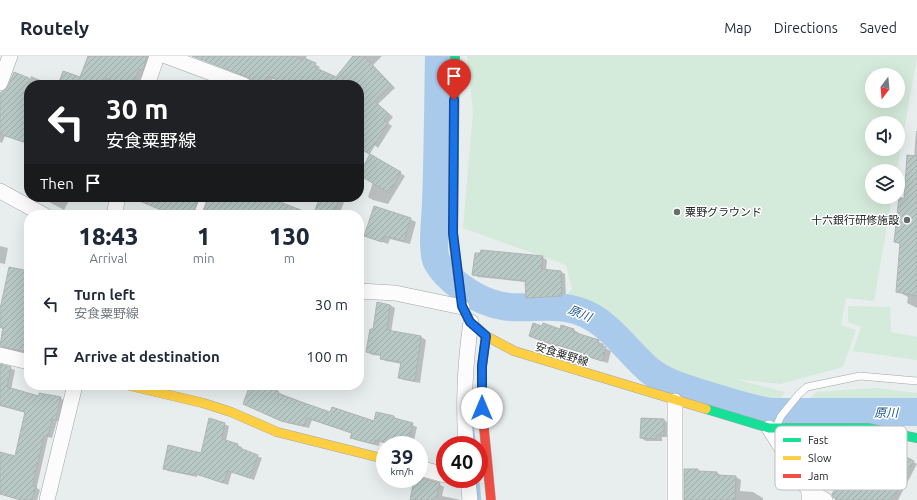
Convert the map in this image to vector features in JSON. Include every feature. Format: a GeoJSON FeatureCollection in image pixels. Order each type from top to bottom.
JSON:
{"type":"FeatureCollection","features":[{"type":"Feature","properties":{"kind":"main road","name":"安食粟野線"},"geometry":{"type":"LineString","coordinates":[[455,56],[453,233],[461,302],[470,322],[486,336],[514,351],[773,428]]}},
{"type":"Feature","properties":{"kind":"main road"},"geometry":{"type":"LineString","coordinates":[[486,336],[482,366],[482,408],[491,500]]}},
{"type":"Feature","properties":{"kind":"main road"},"geometry":{"type":"LineString","coordinates":[[148,390],[203,403],[231,412],[277,432],[376,457]]}},
{"type":"Feature","properties":{"kind":"main road","name":"安食粟野線"},"geometry":{"type":"LineString","coordinates":[[907,436],[917,438]]}},
{"type":"Feature","properties":{"kind":"street"},"geometry":{"type":"LineString","coordinates":[[0,83],[10,56]]}},
{"type":"Feature","properties":{"kind":"street"},"geometry":{"type":"LineString","coordinates":[[148,80],[157,56]]}},
{"type":"Feature","properties":{"kind":"street"},"geometry":{"type":"LineString","coordinates":[[166,56],[183,59],[232,80]]}},
{"type":"Feature","properties":{"kind":"street"},"geometry":{"type":"LineString","coordinates":[[0,191],[35,210]]}},
{"type":"Feature","properties":{"kind":"street"},"geometry":{"type":"LineString","coordinates":[[364,291],[461,302]]}},
{"type":"Feature","properties":{"kind":"street"},"geometry":{"type":"LineString","coordinates":[[465,436],[464,417],[466,356],[470,322]]}},
{"type":"Feature","properties":{"kind":"street"},"geometry":{"type":"LineString","coordinates":[[0,356],[24,361]]}},
{"type":"Feature","properties":{"kind":"street"},"geometry":{"type":"LineString","coordinates":[[48,500],[75,390]]}},
{"type":"Feature","properties":{"kind":"street"},"geometry":{"type":"LineString","coordinates":[[675,400],[675,500]]}},
{"type":"Feature","properties":{"kind":"street"},"geometry":{"type":"LineString","coordinates":[[773,428],[775,432]]}},
{"type":"Feature","properties":{"kind":"street"},"geometry":{"type":"LineString","coordinates":[[468,488],[470,500]]}},
{"type":"Feature","properties":{"kind":"street"},"geometry":{"type":"LineString","coordinates":[[809,496],[825,500]]}},
{"type":"Feature","properties":{"kind":"lane"},"geometry":{"type":"LineString","coordinates":[[773,428],[798,394],[807,387],[860,376],[917,381]]}},
{"type":"Feature","properties":{"kind":"green space","name":"粟野グラウンド"},"geometry":{"type":"Polygon","coordinates":[[[467,56],[917,56],[905,125],[905,116],[865,116],[865,156],[900,156],[898,164],[865,164],[865,204],[891,204],[874,301],[846,298],[841,325],[856,330],[843,367],[780,384],[735,379],[785,392],[769,415],[673,390],[640,367],[586,312],[566,309],[566,296],[572,289],[566,265],[463,228],[473,112],[467,56]]]}},
{"type":"Feature","properties":{"kind":"green space"},"geometry":{"type":"Polygon","coordinates":[[[848,306],[890,307],[891,332],[917,337],[917,360],[853,351],[861,327],[848,322],[848,306]]]}},
{"type":"Feature","properties":{"kind":"green space"},"geometry":{"type":"Polygon","coordinates":[[[876,388],[917,393],[917,424],[884,420],[794,415],[816,392],[876,388]]]}},
{"type":"Feature","properties":{"kind":"building"},"geometry":{"type":"Polygon","coordinates":[[[88,56],[147,56],[143,70],[139,69],[134,80],[111,80],[106,78],[105,80],[60,80],[63,71],[80,77],[88,56]]]}},
{"type":"Feature","properties":{"kind":"building"},"geometry":{"type":"Polygon","coordinates":[[[192,56],[294,56],[316,63],[314,67],[336,77],[353,56],[364,56],[391,85],[374,101],[389,114],[384,120],[388,123],[369,154],[364,151],[364,80],[277,80],[268,76],[267,80],[251,80],[247,77],[192,56]]]}},
{"type":"Feature","properties":{"kind":"building"},"geometry":{"type":"Polygon","coordinates":[[[14,72],[29,78],[29,80],[24,80],[24,142],[0,134],[0,93],[8,86],[14,72]]]}},
{"type":"Feature","properties":{"kind":"building"},"geometry":{"type":"Polygon","coordinates":[[[370,154],[401,172],[389,193],[364,178],[364,165],[370,154]]]}},
{"type":"Feature","properties":{"kind":"building","name":"十六銀行研修施設"},"geometry":{"type":"Polygon","coordinates":[[[907,155],[917,156],[917,296],[896,292],[900,243],[894,242],[898,204],[905,204],[907,155]]]}},
{"type":"Feature","properties":{"kind":"building"},"geometry":{"type":"Polygon","coordinates":[[[142,202],[197,202],[194,210],[161,210],[142,202]]]}},
{"type":"Feature","properties":{"kind":"building"},"geometry":{"type":"Polygon","coordinates":[[[207,202],[280,202],[301,210],[204,210],[207,202]]]}},
{"type":"Feature","properties":{"kind":"building"},"geometry":{"type":"Polygon","coordinates":[[[318,202],[338,202],[335,210],[315,210],[318,202]]]}},
{"type":"Feature","properties":{"kind":"building"},"geometry":{"type":"Polygon","coordinates":[[[374,206],[411,218],[404,241],[384,236],[382,242],[364,236],[374,206]]]}},
{"type":"Feature","properties":{"kind":"building"},"geometry":{"type":"Polygon","coordinates":[[[481,250],[543,256],[541,269],[561,271],[562,296],[526,298],[525,281],[472,275],[475,253],[480,253],[481,250]]]}},
{"type":"Feature","properties":{"kind":"building"},"geometry":{"type":"Polygon","coordinates":[[[9,267],[24,270],[24,352],[0,346],[3,327],[0,327],[0,309],[9,267]]]}},
{"type":"Feature","properties":{"kind":"building"},"geometry":{"type":"Polygon","coordinates":[[[377,302],[390,305],[387,330],[421,336],[415,381],[398,378],[401,362],[380,359],[381,355],[366,352],[370,329],[373,329],[377,302]]]}},
{"type":"Feature","properties":{"kind":"building"},"geometry":{"type":"Polygon","coordinates":[[[533,323],[542,326],[543,323],[560,329],[561,325],[574,329],[573,332],[599,340],[598,345],[606,347],[602,361],[581,354],[581,352],[553,345],[529,336],[533,323]]]}},
{"type":"Feature","properties":{"kind":"building"},"geometry":{"type":"Polygon","coordinates":[[[0,364],[11,367],[7,387],[39,396],[39,393],[61,397],[56,420],[52,419],[48,436],[44,436],[33,483],[33,486],[36,486],[32,500],[21,500],[0,494],[0,452],[15,456],[25,412],[0,405],[0,364]]]}},
{"type":"Feature","properties":{"kind":"building"},"geometry":{"type":"Polygon","coordinates":[[[248,390],[275,390],[279,392],[278,394],[330,412],[332,407],[374,421],[376,412],[394,416],[394,418],[413,423],[409,436],[376,436],[374,444],[350,438],[352,433],[307,418],[304,426],[281,421],[243,404],[248,390]]]}},
{"type":"Feature","properties":{"kind":"building"},"geometry":{"type":"Polygon","coordinates":[[[209,418],[225,423],[222,439],[238,444],[237,447],[258,455],[250,478],[228,471],[223,483],[193,473],[193,475],[163,469],[168,445],[201,453],[209,418]]]}},
{"type":"Feature","properties":{"kind":"building"},"geometry":{"type":"Polygon","coordinates":[[[641,418],[664,419],[664,435],[656,435],[656,439],[640,438],[641,418]]]}},
{"type":"Feature","properties":{"kind":"building"},"geometry":{"type":"Polygon","coordinates":[[[907,457],[914,461],[907,473],[907,457]]]}},
{"type":"Feature","properties":{"kind":"building"},"geometry":{"type":"Polygon","coordinates":[[[684,469],[698,469],[698,471],[717,472],[717,475],[736,476],[735,500],[684,500],[684,469]]]}},
{"type":"Feature","properties":{"kind":"building"},"geometry":{"type":"Polygon","coordinates":[[[428,480],[436,482],[436,488],[439,488],[436,500],[410,500],[412,488],[428,488],[428,480]]]}},
{"type":"Feature","properties":{"kind":"building"},"geometry":{"type":"Polygon","coordinates":[[[834,490],[898,490],[892,500],[839,500],[833,497],[832,494],[834,490]]]}},
{"type":"Feature","properties":{"kind":"waterway","name":"原川"},"geometry":{"type":"LineString","coordinates":[[439,56],[434,249],[435,257],[441,268],[460,287],[484,300],[503,306],[562,308],[586,314],[604,325],[641,363],[656,375],[678,386],[740,405],[771,412],[917,412]]}},
{"type":"Feature","properties":{"kind":"waterway"},"geometry":{"type":"LineString","coordinates":[[472,429],[473,436]]}},
{"type":"Feature","properties":{"kind":"waterway"},"geometry":{"type":"LineString","coordinates":[[478,488],[479,500]]}},
{"type":"Feature","properties":{"kind":"traffic: fast"},"geometry":{"type":"LineString","coordinates":[[454,245],[455,56]]}},
{"type":"Feature","properties":{"kind":"traffic: fast"},"geometry":{"type":"LineString","coordinates":[[706,409],[769,428],[775,428]]}},
{"type":"Feature","properties":{"kind":"traffic: fast"},"geometry":{"type":"LineString","coordinates":[[907,436],[917,438]]}},
{"type":"Feature","properties":{"kind":"traffic: slow"},"geometry":{"type":"LineString","coordinates":[[454,245],[462,307],[471,322],[486,336],[514,351],[706,409]]}},
{"type":"Feature","properties":{"kind":"traffic: slow"},"geometry":{"type":"LineString","coordinates":[[148,390],[203,403],[231,412],[277,432],[376,457]]}},
{"type":"Feature","properties":{"kind":"traffic: jam"},"geometry":{"type":"LineString","coordinates":[[486,336],[482,366],[482,408],[491,500]]}},
{"type":"Feature","properties":{"kind":"place","name":"粟野グラウンド"},"geometry":{"type":"Point","coordinates":[677,212]}},
{"type":"Feature","properties":{"kind":"place","name":"十六銀行研修施設"},"geometry":{"type":"Point","coordinates":[907,220]}},
{"type":"Feature","properties":{"kind":"route"},"geometry":{"type":"LineString","coordinates":[[454,100],[453,233],[462,306],[470,322],[486,336],[482,366],[482,408]]}}]}
